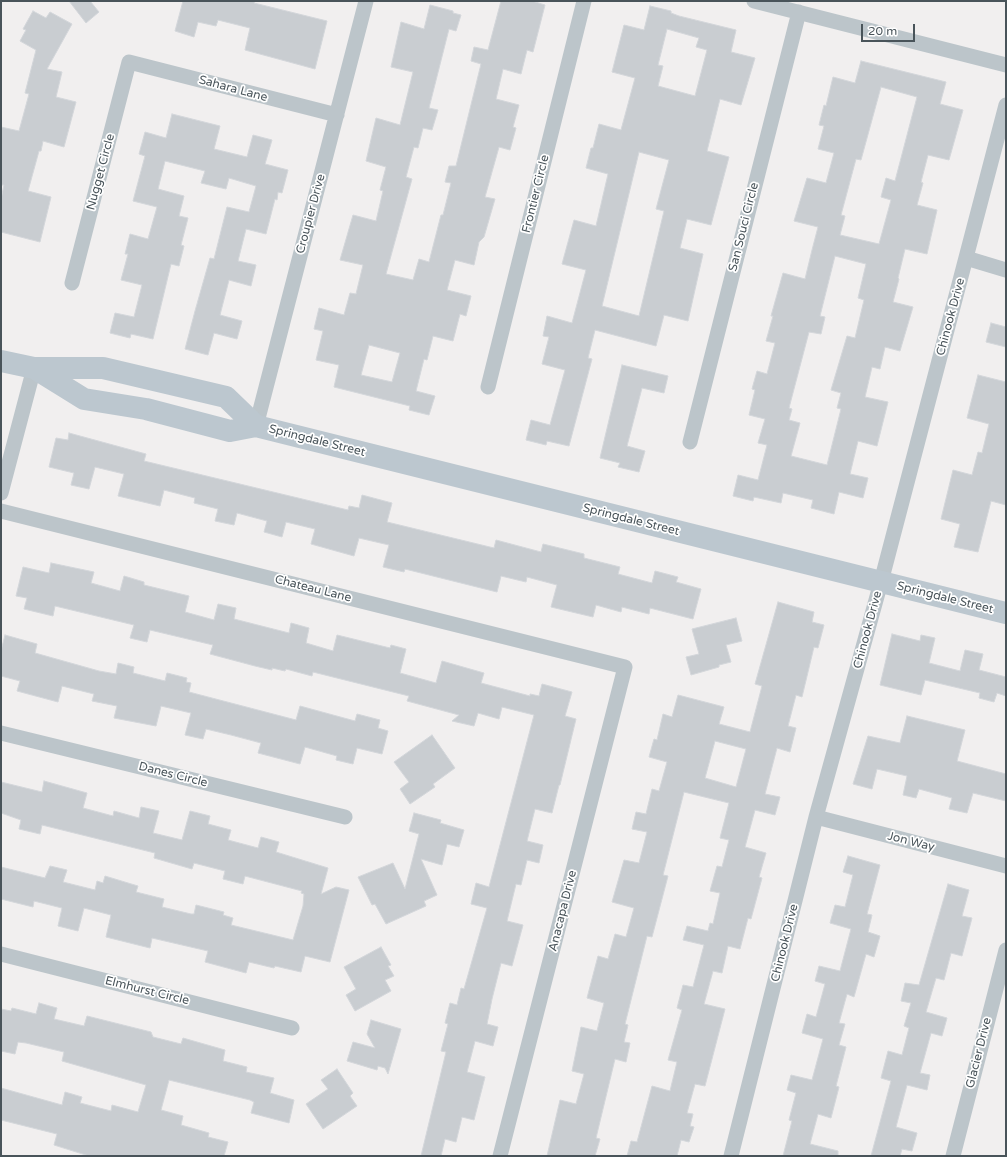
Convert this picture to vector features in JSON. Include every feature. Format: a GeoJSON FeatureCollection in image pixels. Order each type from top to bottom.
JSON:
{"type":"FeatureCollection","features":[{"type":"Feature","properties":{"kind":"main road","name":"Springdale Street"},"geometry":{"type":"LineString","coordinates":[[1,361],[34,368],[103,368],[226,397],[256,426]]}},
{"type":"Feature","properties":{"kind":"main road","name":"Springdale Street"},"geometry":{"type":"LineString","coordinates":[[34,368],[84,399],[146,409],[230,432],[256,426],[1006,614]]}},
{"type":"Feature","properties":{"kind":"street","name":"Croupier Drive"},"geometry":{"type":"LineString","coordinates":[[256,426],[366,1]]}},
{"type":"Feature","properties":{"kind":"street","name":"Frontier Circle"},"geometry":{"type":"LineString","coordinates":[[488,387],[584,1]]}},
{"type":"Feature","properties":{"kind":"street"},"geometry":{"type":"LineString","coordinates":[[754,1],[1006,66]]}},
{"type":"Feature","properties":{"kind":"street","name":"San Souci Circle"},"geometry":{"type":"LineString","coordinates":[[690,442],[799,12]]}},
{"type":"Feature","properties":{"kind":"street","name":"Sahara Lane"},"geometry":{"type":"LineString","coordinates":[[129,62],[337,115]]}},
{"type":"Feature","properties":{"kind":"street","name":"Nugget Circle"},"geometry":{"type":"LineString","coordinates":[[72,282],[129,62]]}},
{"type":"Feature","properties":{"kind":"street","name":"Chinook Drive"},"geometry":{"type":"LineString","coordinates":[[731,1156],[816,817],[881,582],[1006,104]]}},
{"type":"Feature","properties":{"kind":"street"},"geometry":{"type":"LineString","coordinates":[[966,258],[1006,270]]}},
{"type":"Feature","properties":{"kind":"street"},"geometry":{"type":"LineString","coordinates":[[1,493],[34,368]]}},
{"type":"Feature","properties":{"kind":"street","name":"Chateau Lane"},"geometry":{"type":"LineString","coordinates":[[1,511],[625,667]]}},
{"type":"Feature","properties":{"kind":"street","name":"Anacapa Drive"},"geometry":{"type":"LineString","coordinates":[[500,1156],[625,667]]}},
{"type":"Feature","properties":{"kind":"street","name":"Danes Circle"},"geometry":{"type":"LineString","coordinates":[[1,733],[345,817]]}},
{"type":"Feature","properties":{"kind":"street","name":"Jon Way"},"geometry":{"type":"LineString","coordinates":[[816,817],[1006,866]]}},
{"type":"Feature","properties":{"kind":"street","name":"Glacier Drive"},"geometry":{"type":"LineString","coordinates":[[953,1156],[1006,950]]}},
{"type":"Feature","properties":{"kind":"street","name":"Elmhurst Circle"},"geometry":{"type":"LineString","coordinates":[[1,954],[292,1028]]}},
{"type":"Feature","properties":{"kind":"building"},"geometry":{"type":"Polygon","coordinates":[[[69,1],[90,1],[99,12],[86,23],[69,1]]]}},
{"type":"Feature","properties":{"kind":"building"},"geometry":{"type":"Polygon","coordinates":[[[183,1],[255,1],[254,3],[327,21],[315,69],[245,50],[250,28],[218,20],[216,26],[198,22],[194,37],[175,31],[183,1]]]}},
{"type":"Feature","properties":{"kind":"building"},"geometry":{"type":"Polygon","coordinates":[[[501,1],[532,1],[545,5],[533,52],[527,50],[521,74],[503,69],[496,99],[519,105],[513,127],[516,128],[510,150],[499,147],[485,197],[495,199],[484,237],[479,242],[474,265],[455,260],[447,290],[471,296],[466,316],[460,314],[453,341],[433,336],[427,360],[424,359],[416,391],[435,396],[429,415],[409,410],[410,406],[334,387],[339,365],[316,360],[323,331],[314,329],[319,308],[344,315],[350,293],[356,294],[363,265],[340,260],[353,215],[376,221],[383,191],[380,190],[386,167],[366,161],[376,118],[400,125],[413,72],[391,67],[401,22],[424,29],[430,5],[453,11],[453,13],[461,15],[456,31],[449,29],[429,108],[438,110],[432,130],[423,128],[418,148],[414,147],[406,177],[412,179],[386,274],[413,280],[419,259],[429,262],[451,183],[445,182],[449,166],[456,166],[481,64],[471,61],[474,47],[488,50],[501,1]],[[369,345],[361,375],[392,382],[400,353],[369,345]]]}},
{"type":"Feature","properties":{"kind":"building"},"geometry":{"type":"Polygon","coordinates":[[[650,6],[671,11],[671,13],[679,16],[736,30],[731,52],[755,58],[741,105],[720,99],[707,151],[729,157],[711,225],[687,219],[680,248],[703,254],[688,321],[664,315],[656,346],[595,330],[588,358],[592,359],[569,446],[547,441],[546,445],[526,440],[531,420],[550,425],[565,370],[542,364],[549,337],[543,336],[547,316],[572,323],[586,270],[562,264],[574,220],[596,226],[608,174],[586,168],[591,148],[593,148],[599,124],[621,130],[635,78],[612,72],[624,25],[644,30],[650,6]],[[667,29],[658,65],[663,66],[658,86],[695,96],[707,50],[696,47],[699,38],[667,29]],[[639,152],[602,306],[639,316],[664,211],[656,209],[669,160],[639,152]]]}},
{"type":"Feature","properties":{"kind":"building"},"geometry":{"type":"Polygon","coordinates":[[[33,11],[46,18],[50,12],[72,24],[47,69],[62,72],[56,97],[76,102],[64,147],[43,141],[28,191],[51,197],[40,242],[1,232],[1,199],[4,185],[1,185],[1,127],[19,131],[29,94],[25,93],[36,50],[20,41],[26,30],[23,29],[33,11]]]}},
{"type":"Feature","properties":{"kind":"building"},"geometry":{"type":"Polygon","coordinates":[[[861,61],[946,82],[940,104],[963,110],[949,160],[928,155],[917,205],[937,210],[927,254],[905,249],[893,302],[913,307],[900,351],[885,347],[880,369],[872,367],[865,397],[888,402],[877,446],[858,441],[850,474],[868,478],[863,498],[839,492],[834,514],[811,508],[813,500],[783,493],[781,503],[754,497],[753,501],[733,496],[738,475],[758,480],[767,445],[758,443],[765,419],[749,415],[755,390],[752,389],[757,371],[767,374],[775,343],[766,341],[773,316],[771,316],[783,273],[805,279],[818,227],[794,221],[807,178],[826,183],[834,153],[818,149],[824,126],[819,125],[824,105],[826,106],[833,77],[855,83],[861,61]],[[881,87],[861,160],[856,159],[841,215],[845,216],[840,235],[879,244],[891,200],[881,197],[886,178],[895,181],[917,97],[881,87]],[[835,256],[820,316],[825,317],[821,334],[809,332],[789,408],[792,409],[789,420],[800,423],[791,456],[827,465],[841,409],[837,408],[841,393],[831,390],[847,336],[855,338],[864,300],[858,298],[866,264],[835,256]]]}},
{"type":"Feature","properties":{"kind":"building"},"geometry":{"type":"Polygon","coordinates":[[[172,114],[220,126],[214,149],[247,157],[253,135],[272,140],[265,164],[288,170],[282,193],[278,192],[277,200],[275,199],[266,234],[246,229],[238,261],[256,265],[251,286],[229,280],[220,315],[242,321],[237,339],[214,333],[208,355],[185,349],[210,258],[214,259],[227,207],[249,212],[256,186],[229,178],[226,189],[201,183],[205,171],[165,161],[158,189],[184,196],[179,216],[188,218],[181,245],[184,246],[179,266],[171,264],[153,339],[131,334],[130,338],[110,333],[115,313],[134,317],[142,285],[121,280],[128,254],[125,254],[130,234],[148,239],[157,207],[133,201],[145,156],[139,154],[145,132],[166,138],[172,114]]]}},
{"type":"Feature","properties":{"kind":"building"},"geometry":{"type":"Polygon","coordinates":[[[991,323],[1006,327],[1006,347],[986,342],[991,323]]]}},
{"type":"Feature","properties":{"kind":"building"},"geometry":{"type":"Polygon","coordinates":[[[622,365],[668,376],[664,393],[642,388],[627,446],[645,451],[639,472],[618,467],[620,463],[600,458],[622,365]]]}},
{"type":"Feature","properties":{"kind":"building"},"geometry":{"type":"Polygon","coordinates":[[[978,375],[1006,382],[1006,505],[991,501],[978,552],[954,547],[960,524],[941,519],[953,470],[972,475],[978,452],[982,453],[989,424],[967,418],[978,375]]]}},
{"type":"Feature","properties":{"kind":"building"},"geometry":{"type":"Polygon","coordinates":[[[69,433],[146,454],[144,461],[348,510],[349,506],[359,508],[362,495],[392,503],[387,522],[494,548],[496,540],[541,552],[543,544],[584,554],[584,558],[620,567],[618,574],[652,583],[655,571],[678,577],[676,582],[701,589],[693,619],[650,608],[649,614],[622,607],[621,612],[596,605],[593,617],[551,607],[557,585],[527,577],[526,582],[501,576],[497,592],[405,569],[404,572],[383,567],[389,545],[359,538],[354,556],[311,544],[315,529],[286,522],[282,537],[264,532],[267,521],[237,513],[234,525],[215,521],[218,509],[194,503],[195,498],[164,490],[160,506],[118,496],[124,474],[95,467],[89,489],[71,485],[74,473],[49,467],[56,438],[68,440],[69,433]]]}},
{"type":"Feature","properties":{"kind":"building"},"geometry":{"type":"Polygon","coordinates":[[[51,563],[94,572],[91,583],[120,591],[124,576],[144,582],[144,585],[189,596],[185,612],[214,620],[218,604],[236,608],[234,619],[289,633],[291,623],[309,628],[306,643],[333,651],[337,635],[390,648],[391,645],[406,649],[400,673],[436,683],[442,661],[484,673],[481,683],[530,696],[530,694],[539,696],[542,684],[572,692],[565,716],[576,719],[552,813],[535,809],[527,841],[543,845],[539,863],[527,860],[521,885],[516,884],[507,921],[523,925],[512,966],[501,963],[492,999],[487,1024],[498,1027],[493,1046],[475,1041],[467,1072],[485,1077],[474,1120],[462,1117],[456,1142],[445,1139],[441,1156],[421,1156],[446,1052],[441,1051],[448,1024],[445,1023],[450,1003],[457,1005],[461,988],[464,989],[487,908],[471,904],[476,883],[489,887],[534,715],[502,707],[499,719],[478,713],[474,726],[452,721],[459,715],[407,701],[409,696],[313,672],[312,676],[286,669],[285,671],[272,668],[272,670],[210,654],[213,645],[150,630],[147,642],[130,638],[134,625],[55,606],[53,616],[24,609],[27,598],[16,596],[23,567],[49,573],[51,563]]]}},
{"type":"Feature","properties":{"kind":"building"},"geometry":{"type":"Polygon","coordinates":[[[778,602],[814,612],[812,622],[824,625],[818,648],[814,647],[802,697],[796,695],[788,726],[796,728],[790,752],[777,748],[765,794],[780,797],[775,815],[755,810],[745,847],[766,853],[759,877],[762,878],[751,919],[748,918],[740,949],[728,946],[722,973],[713,971],[704,1004],[725,1009],[705,1086],[695,1084],[687,1113],[693,1114],[690,1126],[694,1127],[689,1142],[681,1140],[677,1156],[627,1156],[631,1141],[637,1142],[652,1086],[670,1091],[677,1062],[668,1060],[682,1010],[677,1008],[683,985],[693,987],[704,945],[683,940],[687,926],[708,931],[710,923],[713,924],[720,893],[710,891],[717,866],[722,867],[729,840],[720,838],[729,803],[684,792],[663,875],[668,876],[652,937],[647,936],[625,1024],[628,1025],[624,1042],[630,1043],[626,1062],[615,1059],[596,1138],[600,1139],[595,1156],[547,1156],[560,1100],[576,1104],[584,1074],[572,1071],[581,1027],[597,1031],[604,1003],[587,998],[598,956],[608,959],[615,934],[626,937],[634,908],[612,902],[624,860],[639,863],[647,832],[632,829],[636,812],[646,814],[652,789],[659,791],[667,762],[649,757],[654,739],[657,740],[663,714],[672,717],[678,695],[724,707],[719,724],[750,732],[762,686],[755,684],[778,602]],[[715,741],[705,778],[736,787],[746,749],[715,741]]]}},
{"type":"Feature","properties":{"kind":"building"},"geometry":{"type":"Polygon","coordinates":[[[736,618],[742,641],[726,645],[731,662],[691,675],[686,657],[699,654],[692,629],[736,618]]]}},
{"type":"Feature","properties":{"kind":"building"},"geometry":{"type":"Polygon","coordinates":[[[892,634],[920,641],[921,635],[935,638],[929,663],[960,671],[965,650],[983,654],[979,670],[1006,677],[1006,696],[997,693],[994,702],[979,698],[980,693],[925,680],[921,695],[880,685],[892,634]]]}},
{"type":"Feature","properties":{"kind":"building"},"geometry":{"type":"Polygon","coordinates":[[[5,635],[37,644],[35,653],[99,671],[116,674],[118,663],[134,667],[133,673],[165,681],[167,673],[187,678],[186,682],[191,683],[189,692],[296,720],[300,706],[355,721],[357,714],[380,720],[378,728],[388,731],[382,754],[357,748],[353,764],[336,760],[337,756],[305,747],[300,764],[258,753],[261,743],[231,735],[206,729],[203,739],[185,735],[191,713],[161,706],[156,726],[114,718],[117,706],[92,701],[94,694],[62,686],[58,702],[17,691],[20,681],[1,676],[1,651],[5,635]]]}},
{"type":"Feature","properties":{"kind":"building"},"geometry":{"type":"Polygon","coordinates":[[[907,716],[965,730],[957,761],[1006,774],[1006,801],[973,793],[967,813],[949,809],[952,798],[919,789],[916,798],[903,795],[907,776],[877,769],[872,789],[853,784],[868,736],[900,743],[907,716]]]}},
{"type":"Feature","properties":{"kind":"building"},"geometry":{"type":"Polygon","coordinates":[[[432,735],[455,768],[433,784],[435,787],[410,804],[400,789],[409,782],[394,762],[432,735]]]}},
{"type":"Feature","properties":{"kind":"building"},"geometry":{"type":"Polygon","coordinates":[[[44,781],[87,793],[83,808],[113,816],[114,811],[139,818],[141,807],[159,811],[153,833],[182,840],[190,811],[210,816],[208,824],[231,830],[228,840],[258,848],[261,837],[279,842],[276,852],[328,868],[321,894],[336,887],[349,890],[330,962],[305,956],[301,972],[249,962],[246,973],[205,962],[208,951],[152,938],[150,948],[106,937],[111,915],[84,908],[78,931],[58,926],[62,908],[34,901],[33,907],[1,899],[1,867],[45,878],[50,866],[67,870],[63,882],[95,890],[97,881],[103,883],[105,876],[138,886],[136,892],[164,899],[162,907],[194,914],[196,905],[224,912],[223,915],[233,918],[231,925],[293,940],[303,906],[304,894],[301,893],[302,891],[245,876],[243,884],[223,879],[225,871],[194,863],[192,869],[154,858],[155,853],[42,825],[40,834],[19,829],[21,820],[1,813],[1,782],[42,792],[44,781]]]}},
{"type":"Feature","properties":{"kind":"building"},"geometry":{"type":"Polygon","coordinates":[[[414,813],[441,820],[440,823],[464,830],[459,847],[447,844],[442,865],[421,859],[437,895],[424,901],[426,906],[386,924],[375,904],[372,905],[358,877],[393,863],[405,889],[419,834],[409,831],[414,813]]]}},
{"type":"Feature","properties":{"kind":"building"},"geometry":{"type":"Polygon","coordinates":[[[848,856],[880,865],[867,914],[872,915],[868,932],[880,936],[874,957],[866,954],[854,997],[847,994],[839,1023],[845,1024],[839,1045],[846,1047],[836,1086],[839,1087],[831,1118],[818,1114],[810,1144],[838,1151],[838,1156],[783,1156],[792,1121],[789,1120],[796,1093],[787,1090],[791,1075],[812,1080],[823,1039],[802,1033],[807,1014],[816,1017],[825,984],[815,981],[819,966],[840,971],[851,929],[830,923],[835,905],[845,907],[853,875],[843,872],[848,856]]]}},
{"type":"Feature","properties":{"kind":"building"},"geometry":{"type":"Polygon","coordinates":[[[948,884],[969,890],[962,916],[972,918],[962,956],[951,953],[944,980],[936,978],[926,1012],[947,1018],[942,1036],[931,1033],[920,1073],[930,1075],[927,1090],[907,1085],[896,1127],[917,1133],[912,1151],[902,1149],[900,1156],[871,1156],[891,1081],[881,1078],[888,1051],[902,1055],[909,1028],[904,1026],[911,1003],[901,1001],[905,983],[919,985],[948,884]]]}},
{"type":"Feature","properties":{"kind":"building"},"geometry":{"type":"Polygon","coordinates":[[[381,947],[391,965],[388,966],[394,976],[385,980],[391,991],[355,1011],[346,995],[356,989],[344,967],[381,947]]]}},
{"type":"Feature","properties":{"kind":"building"},"geometry":{"type":"Polygon","coordinates":[[[39,1003],[57,1008],[54,1019],[84,1026],[87,1016],[151,1032],[153,1037],[181,1044],[183,1038],[225,1050],[223,1061],[247,1067],[246,1072],[274,1078],[270,1093],[294,1100],[289,1123],[251,1113],[254,1102],[250,1100],[169,1080],[161,1110],[183,1116],[181,1125],[209,1133],[208,1137],[228,1142],[224,1156],[89,1156],[54,1145],[57,1134],[1,1120],[1,1088],[62,1105],[65,1092],[82,1097],[80,1103],[111,1111],[112,1105],[138,1112],[146,1085],[62,1061],[64,1052],[26,1043],[18,1042],[15,1054],[1,1051],[1,1009],[11,1011],[12,1008],[36,1014],[39,1003]]]}},
{"type":"Feature","properties":{"kind":"building"},"geometry":{"type":"Polygon","coordinates":[[[371,1020],[401,1029],[388,1074],[385,1068],[378,1066],[377,1070],[347,1061],[353,1042],[375,1048],[367,1034],[371,1020]]]}},
{"type":"Feature","properties":{"kind":"building"},"geometry":{"type":"Polygon","coordinates":[[[337,1069],[353,1093],[350,1096],[357,1106],[323,1129],[306,1104],[328,1089],[321,1080],[337,1069]]]}}]}
